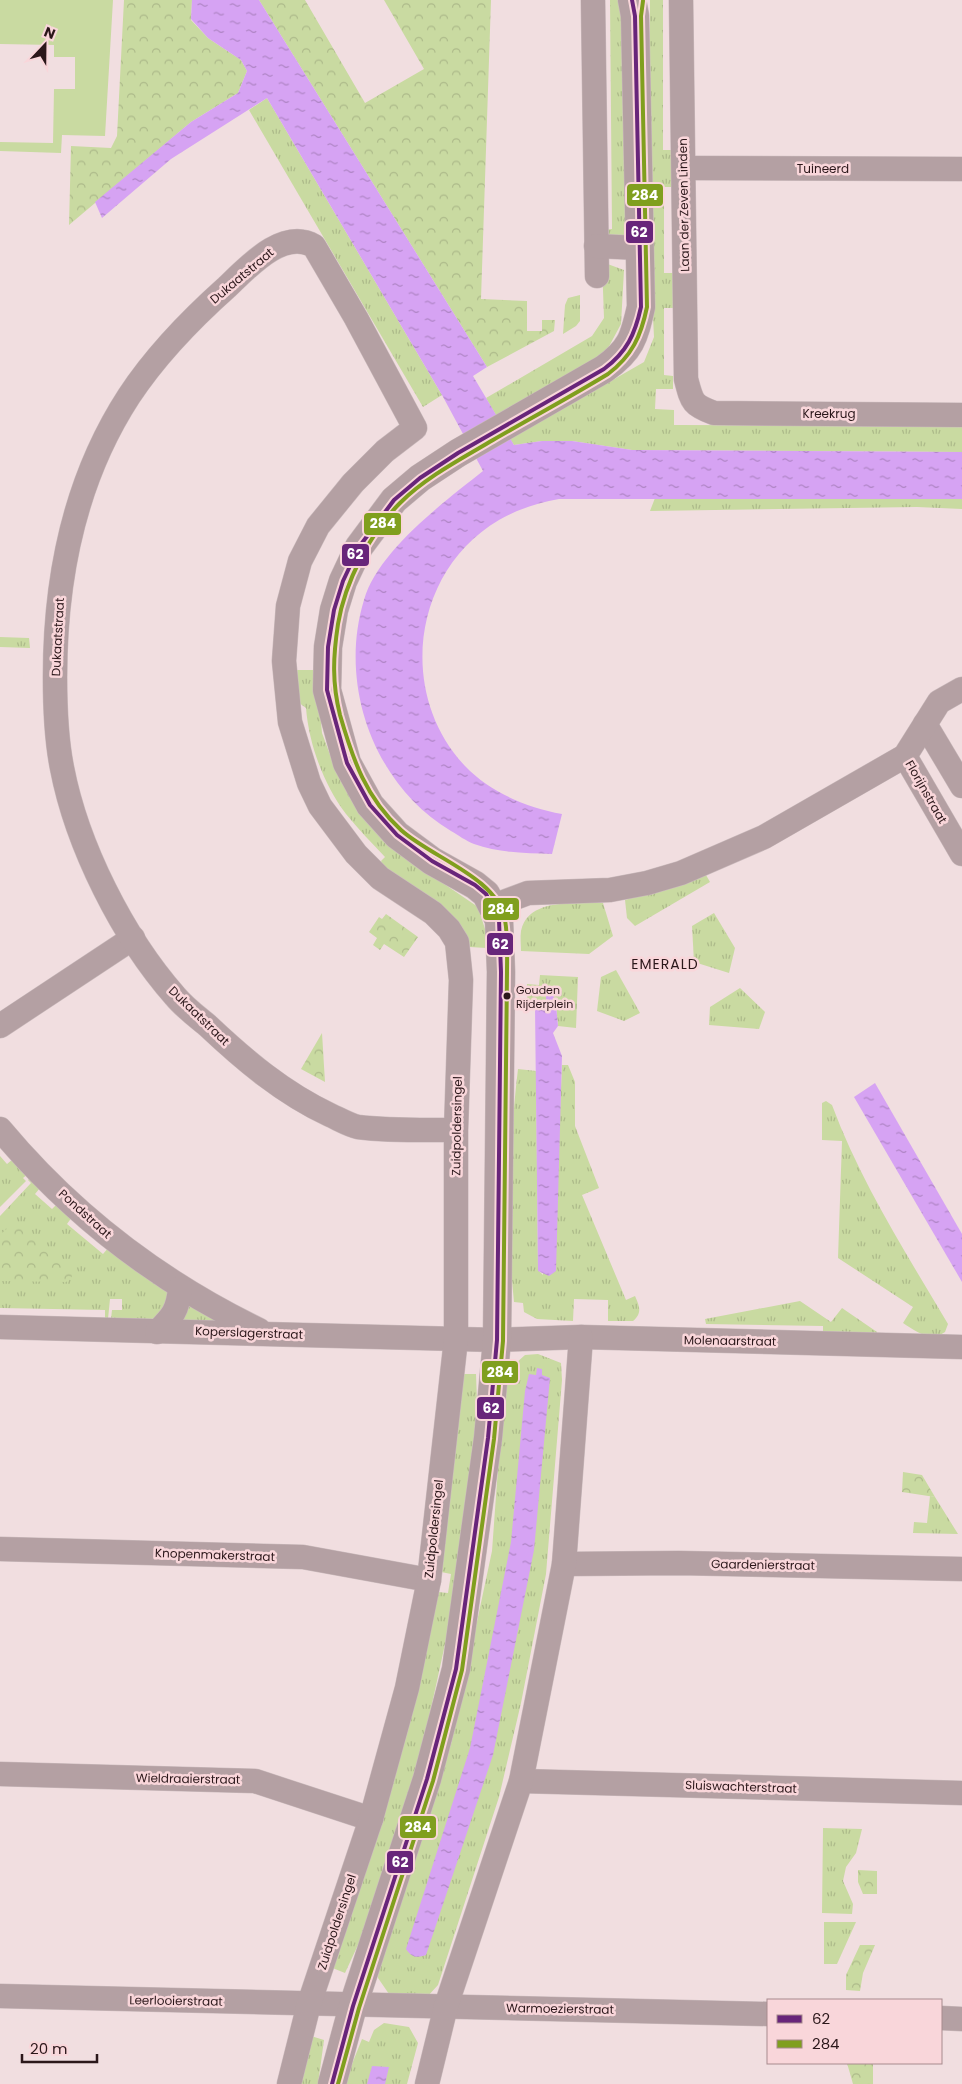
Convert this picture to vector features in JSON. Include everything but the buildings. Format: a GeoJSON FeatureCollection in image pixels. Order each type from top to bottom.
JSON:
{"type":"FeatureCollection","features":[{"type":"Feature","properties":{"kind":"street"},"geometry":{"type":"LineString","coordinates":[[593,0],[597,276]]}},
{"type":"Feature","properties":{"kind":"street","name":"Laan der Zeven Linden"},"geometry":{"type":"LineString","coordinates":[[681,0],[686,379],[690,396],[698,407]]}},
{"type":"Feature","properties":{"kind":"street"},"geometry":{"type":"LineString","coordinates":[[332,2084],[353,2006],[427,1779],[456,1669],[487,1448],[497,1340],[501,967],[499,920],[486,894],[475,885],[432,861],[397,835],[370,804],[347,764],[327,690],[328,648],[334,610],[343,581],[359,548],[394,500],[420,478],[458,453],[542,406],[622,356],[635,334],[641,307],[635,5]]}},
{"type":"Feature","properties":{"kind":"street","name":"Tuineerd"},"geometry":{"type":"LineString","coordinates":[[684,168],[962,169]]}},
{"type":"Feature","properties":{"kind":"street","name":"Dukaatstraat"},"geometry":{"type":"LineString","coordinates":[[456,1130],[355,1126],[312,1106],[270,1080],[175,997],[133,938],[103,886],[79,830],[62,768],[55,716],[58,609],[66,554],[80,500],[103,444],[128,399],[156,358],[198,313],[244,271],[276,247],[297,240],[314,246],[356,318],[415,428],[385,451],[336,502],[318,526],[300,561],[288,606],[284,661],[290,722],[309,783],[336,830],[380,878],[432,913],[449,929],[456,942],[459,956]]}},
{"type":"Feature","properties":{"kind":"street"},"geometry":{"type":"LineString","coordinates":[[596,246],[640,248]]}},
{"type":"Feature","properties":{"kind":"street","name":"Kreekrug"},"geometry":{"type":"LineString","coordinates":[[698,407],[714,413],[962,415]]}},
{"type":"Feature","properties":{"kind":"street"},"geometry":{"type":"LineString","coordinates":[[493,906],[528,894],[610,890],[647,883],[682,873],[764,837],[905,756],[940,702],[962,689]]}},
{"type":"Feature","properties":{"kind":"street"},"geometry":{"type":"LineString","coordinates":[[925,724],[962,786]]}},
{"type":"Feature","properties":{"kind":"street","name":"Florijnstraat"},"geometry":{"type":"LineString","coordinates":[[905,756],[962,854]]}},
{"type":"Feature","properties":{"kind":"street"},"geometry":{"type":"LineString","coordinates":[[0,1026],[133,938]]}},
{"type":"Feature","properties":{"kind":"street","name":"Zuidpoldersingel"},"geometry":{"type":"LineString","coordinates":[[289,2084],[309,2004],[370,1820],[407,1688],[429,1580],[456,1339],[456,1130],[461,980],[459,956]]}},
{"type":"Feature","properties":{"kind":"street","name":"Pondstraat"},"geometry":{"type":"LineString","coordinates":[[0,1129],[76,1208],[119,1244],[180,1288],[267,1334]]}},
{"type":"Feature","properties":{"kind":"street"},"geometry":{"type":"LineString","coordinates":[[158,1332],[172,1318],[178,1306],[180,1288]]}},
{"type":"Feature","properties":{"kind":"street","name":"Koperslagerstraat"},"geometry":{"type":"LineString","coordinates":[[0,1327],[497,1340]]}},
{"type":"Feature","properties":{"kind":"street"},"geometry":{"type":"LineString","coordinates":[[427,2084],[446,2006],[521,1781],[564,1564],[580,1337]]}},
{"type":"Feature","properties":{"kind":"street","name":"Molenaarstraat"},"geometry":{"type":"LineString","coordinates":[[497,1340],[580,1337],[962,1347]]}},
{"type":"Feature","properties":{"kind":"street","name":"Knopenmakerstraat"},"geometry":{"type":"LineString","coordinates":[[0,1549],[303,1558],[429,1580]]}},
{"type":"Feature","properties":{"kind":"street","name":"Gaardenierstraat"},"geometry":{"type":"LineString","coordinates":[[564,1564],[679,1563],[962,1569]]}},
{"type":"Feature","properties":{"kind":"street","name":"Wieldraaierstraat"},"geometry":{"type":"LineString","coordinates":[[0,1774],[255,1780],[370,1820]]}},
{"type":"Feature","properties":{"kind":"street","name":"Sluiswachterstraat"},"geometry":{"type":"LineString","coordinates":[[521,1781],[962,1793]]}},
{"type":"Feature","properties":{"kind":"street","name":"Leerlooierstraat"},"geometry":{"type":"LineString","coordinates":[[0,1996],[353,2006]]}},
{"type":"Feature","properties":{"kind":"street","name":"Warmoezierstraat"},"geometry":{"type":"LineString","coordinates":[[353,2006],[446,2006],[767,2014]]}},
{"type":"Feature","properties":{"kind":"street"},"geometry":{"type":"LineString","coordinates":[[942,2018],[962,2019]]}},
{"type":"Feature","properties":{"kind":"green space"},"geometry":{"type":"Polygon","coordinates":[[[0,0],[113,0],[105,136],[62,135],[61,153],[0,151],[0,142],[53,143],[54,89],[75,89],[75,57],[54,57],[54,45],[0,44],[0,0]]]}},
{"type":"Feature","properties":{"kind":"green space"},"geometry":{"type":"Polygon","coordinates":[[[124,0],[192,0],[191,20],[208,38],[241,60],[247,71],[238,93],[191,122],[69,225],[71,146],[111,148],[117,136],[124,0]]]}},
{"type":"Feature","properties":{"kind":"green space"},"geometry":{"type":"Polygon","coordinates":[[[259,0],[305,0],[365,103],[424,69],[384,0],[491,0],[481,299],[527,301],[527,331],[542,331],[542,320],[555,320],[554,331],[487,367],[259,0]]]}},
{"type":"Feature","properties":{"kind":"green space"},"geometry":{"type":"Polygon","coordinates":[[[610,0],[625,0],[626,235],[603,236],[603,230],[612,229],[610,0]]]}},
{"type":"Feature","properties":{"kind":"green space"},"geometry":{"type":"Polygon","coordinates":[[[650,0],[663,0],[663,150],[673,150],[672,187],[664,187],[664,273],[673,273],[674,308],[664,308],[664,375],[673,376],[673,389],[656,389],[655,409],[674,410],[674,425],[962,426],[962,452],[632,450],[572,441],[542,441],[514,445],[510,439],[644,362],[654,337],[650,255],[650,0]]]}},
{"type":"Feature","properties":{"kind":"green space"},"geometry":{"type":"Polygon","coordinates":[[[267,98],[442,395],[423,407],[249,110],[267,98]]]}},
{"type":"Feature","properties":{"kind":"green space"},"geometry":{"type":"Polygon","coordinates":[[[602,262],[624,270],[621,324],[606,352],[497,417],[486,398],[592,336],[604,318],[602,262]]]}},
{"type":"Feature","properties":{"kind":"green space"},"geometry":{"type":"Polygon","coordinates":[[[580,295],[580,321],[576,326],[563,334],[565,305],[568,298],[580,295]]]}},
{"type":"Feature","properties":{"kind":"green space"},"geometry":{"type":"Polygon","coordinates":[[[655,498],[962,499],[962,509],[917,507],[650,511],[655,498]]]}},
{"type":"Feature","properties":{"kind":"green space"},"geometry":{"type":"Polygon","coordinates":[[[0,637],[29,638],[30,648],[0,647],[0,637]]]}},
{"type":"Feature","properties":{"kind":"green space"},"geometry":{"type":"Polygon","coordinates":[[[297,670],[316,670],[322,733],[332,760],[355,802],[393,849],[478,907],[485,929],[486,948],[470,947],[458,921],[384,867],[381,861],[385,857],[355,825],[338,803],[324,777],[314,750],[306,708],[298,702],[297,670]]]}},
{"type":"Feature","properties":{"kind":"green space"},"geometry":{"type":"Polygon","coordinates":[[[706,875],[710,882],[635,926],[627,918],[625,900],[706,875]]]}},
{"type":"Feature","properties":{"kind":"green space"},"geometry":{"type":"Polygon","coordinates":[[[567,903],[603,903],[613,936],[589,954],[521,951],[521,931],[525,920],[533,912],[543,907],[567,903]]]}},
{"type":"Feature","properties":{"kind":"green space"},"geometry":{"type":"Polygon","coordinates":[[[714,913],[735,948],[729,973],[694,962],[692,926],[714,913]]]}},
{"type":"Feature","properties":{"kind":"green space"},"geometry":{"type":"Polygon","coordinates":[[[386,914],[418,937],[404,957],[384,944],[380,950],[373,945],[377,938],[369,932],[379,917],[382,919],[386,914]]]}},
{"type":"Feature","properties":{"kind":"green space"},"geometry":{"type":"Polygon","coordinates":[[[616,970],[640,1013],[624,1021],[597,1011],[601,977],[616,970]]]}},
{"type":"Feature","properties":{"kind":"green space"},"geometry":{"type":"Polygon","coordinates":[[[540,975],[578,977],[576,1028],[558,1026],[556,1005],[527,1006],[527,984],[539,985],[540,975]]]}},
{"type":"Feature","properties":{"kind":"green space"},"geometry":{"type":"Polygon","coordinates":[[[740,988],[765,1012],[759,1029],[709,1025],[710,1007],[740,988]]]}},
{"type":"Feature","properties":{"kind":"green space"},"geometry":{"type":"Polygon","coordinates":[[[322,1033],[325,1082],[301,1069],[322,1033]]]}},
{"type":"Feature","properties":{"kind":"green space"},"geometry":{"type":"Polygon","coordinates":[[[562,1065],[568,1065],[575,1082],[575,1126],[599,1188],[582,1195],[626,1300],[635,1296],[637,1300],[639,1312],[633,1321],[608,1321],[608,1300],[574,1299],[573,1321],[537,1319],[524,1312],[523,1303],[514,1302],[509,1215],[512,1127],[518,1069],[536,1071],[538,1270],[543,1275],[559,1134],[562,1065]]]}},
{"type":"Feature","properties":{"kind":"green space"},"geometry":{"type":"Polygon","coordinates":[[[826,1101],[832,1105],[870,1190],[948,1324],[945,1332],[939,1335],[924,1335],[903,1323],[913,1307],[838,1258],[842,1141],[822,1140],[822,1103],[826,1101]]]}},
{"type":"Feature","properties":{"kind":"green space"},"geometry":{"type":"Polygon","coordinates":[[[0,1156],[7,1164],[13,1159],[28,1174],[23,1178],[26,1181],[0,1207],[0,1156]]]}},
{"type":"Feature","properties":{"kind":"green space"},"geometry":{"type":"Polygon","coordinates":[[[30,1178],[40,1188],[35,1194],[52,1209],[57,1204],[72,1217],[67,1224],[103,1254],[109,1247],[168,1292],[169,1299],[155,1318],[149,1320],[111,1319],[112,1310],[122,1310],[122,1299],[110,1299],[108,1319],[105,1319],[105,1310],[0,1308],[0,1216],[31,1183],[28,1180],[30,1178]]]}},
{"type":"Feature","properties":{"kind":"green space"},"geometry":{"type":"Polygon","coordinates":[[[20,1224],[71,1268],[72,1274],[70,1279],[66,1282],[0,1281],[0,1235],[11,1225],[20,1224]]]}},
{"type":"Feature","properties":{"kind":"green space"},"geometry":{"type":"Polygon","coordinates":[[[188,1300],[225,1321],[180,1320],[188,1300]]]}},
{"type":"Feature","properties":{"kind":"green space"},"geometry":{"type":"Polygon","coordinates":[[[800,1301],[831,1322],[842,1308],[877,1332],[876,1334],[823,1334],[823,1326],[706,1324],[705,1319],[800,1301]]]}},
{"type":"Feature","properties":{"kind":"green space"},"geometry":{"type":"Polygon","coordinates":[[[538,1354],[561,1363],[562,1380],[546,1574],[521,1703],[499,1797],[438,1985],[427,1997],[389,1994],[378,1978],[379,1962],[451,1744],[492,1551],[505,1373],[525,1355],[538,1354]]]}},
{"type":"Feature","properties":{"kind":"green space"},"geometry":{"type":"Polygon","coordinates":[[[462,1374],[476,1374],[478,1430],[461,1571],[421,1754],[364,1932],[345,1973],[330,1967],[384,1814],[408,1730],[438,1592],[448,1593],[451,1574],[441,1572],[462,1374]]]}},
{"type":"Feature","properties":{"kind":"green space"},"geometry":{"type":"Polygon","coordinates":[[[903,1472],[922,1475],[935,1497],[902,1492],[903,1472]]]}},
{"type":"Feature","properties":{"kind":"green space"},"geometry":{"type":"Polygon","coordinates":[[[930,1496],[935,1497],[958,1534],[913,1533],[914,1522],[927,1523],[930,1496]]]}},
{"type":"Feature","properties":{"kind":"green space"},"geometry":{"type":"Polygon","coordinates":[[[823,1828],[862,1829],[856,1853],[846,1867],[843,1881],[853,1904],[852,1914],[822,1913],[823,1828]]]}},
{"type":"Feature","properties":{"kind":"green space"},"geometry":{"type":"Polygon","coordinates":[[[858,1870],[877,1871],[877,1894],[863,1894],[858,1882],[858,1870]]]}},
{"type":"Feature","properties":{"kind":"green space"},"geometry":{"type":"Polygon","coordinates":[[[824,1922],[856,1922],[837,1964],[824,1964],[824,1922]]]}},
{"type":"Feature","properties":{"kind":"green space"},"geometry":{"type":"Polygon","coordinates":[[[860,1945],[875,1945],[863,1973],[860,1991],[846,1990],[846,1975],[860,1945]]]}},
{"type":"Feature","properties":{"kind":"green space"},"geometry":{"type":"Polygon","coordinates":[[[384,2023],[409,2027],[418,2043],[407,2084],[344,2084],[362,2039],[369,2042],[374,2030],[384,2023]]]}},
{"type":"Feature","properties":{"kind":"green space"},"geometry":{"type":"Polygon","coordinates":[[[311,2036],[324,2040],[318,2084],[299,2084],[311,2036]]]}},
{"type":"Feature","properties":{"kind":"green space"},"geometry":{"type":"Polygon","coordinates":[[[847,2064],[873,2064],[873,2084],[853,2084],[847,2064]]]}},
{"type":"Feature","properties":{"kind":"water"},"geometry":{"type":"Polygon","coordinates":[[[192,0],[259,0],[487,367],[473,376],[514,445],[542,441],[572,441],[632,450],[962,452],[962,499],[559,499],[543,502],[506,516],[470,542],[447,570],[432,601],[424,635],[423,670],[429,704],[443,737],[475,776],[510,798],[562,814],[552,854],[513,852],[483,847],[471,843],[451,831],[424,811],[401,787],[383,760],[369,730],[360,698],[356,665],[357,632],[364,600],[383,564],[398,546],[450,497],[483,471],[442,395],[267,98],[171,159],[102,218],[95,202],[191,122],[238,93],[247,71],[241,60],[208,38],[191,19],[192,0]]]}},
{"type":"Feature","properties":{"kind":"water"},"geometry":{"type":"Polygon","coordinates":[[[546,996],[554,996],[553,1004],[556,1005],[558,1026],[553,1033],[562,1056],[556,1271],[549,1276],[538,1271],[535,1007],[546,1005],[546,996]]]}},
{"type":"Feature","properties":{"kind":"water"},"geometry":{"type":"Polygon","coordinates":[[[875,1083],[962,1234],[962,1282],[854,1097],[875,1083]]]}},
{"type":"Feature","properties":{"kind":"water"},"geometry":{"type":"Polygon","coordinates":[[[537,1368],[542,1369],[542,1375],[550,1378],[534,1550],[493,1755],[426,1955],[415,1957],[406,1949],[470,1748],[511,1542],[525,1391],[529,1374],[536,1375],[537,1368]]]}},
{"type":"Feature","properties":{"kind":"water"},"geometry":{"type":"Polygon","coordinates":[[[372,2066],[389,2067],[385,2084],[367,2084],[372,2066]]]}},
{"type":"Feature","properties":{"kind":"transit line","name":"62"},"geometry":{"type":"LineString","coordinates":[[332,2084],[353,2006],[427,1779],[456,1669],[488,1438],[497,1340],[501,972],[499,920],[486,894],[475,885],[432,861],[397,835],[370,805],[347,763],[327,690],[328,647],[334,610],[343,581],[359,547],[394,500],[420,478],[458,453],[604,369],[619,356],[633,334],[641,307],[635,16],[632,0]]}},
{"type":"Feature","properties":{"kind":"transit line","name":"284"},"geometry":{"type":"LineString","coordinates":[[338,2084],[359,2008],[433,1781],[462,1670],[494,1439],[503,1341],[507,952],[505,920],[500,905],[490,892],[462,869],[401,830],[379,805],[362,777],[345,732],[336,692],[334,659],[338,624],[346,592],[360,559],[369,543],[400,503],[444,469],[608,374],[623,360],[634,345],[642,327],[647,307],[641,16],[643,1]]}},
{"type":"Feature","properties":{"kind":"place","name":"Gouden Rijderplein"},"geometry":{"type":"Point","coordinates":[507,996]}},
{"type":"Feature","properties":{"kind":"district","name":"EMERALD"},"geometry":{"type":"Point","coordinates":[665,964]}}]}
